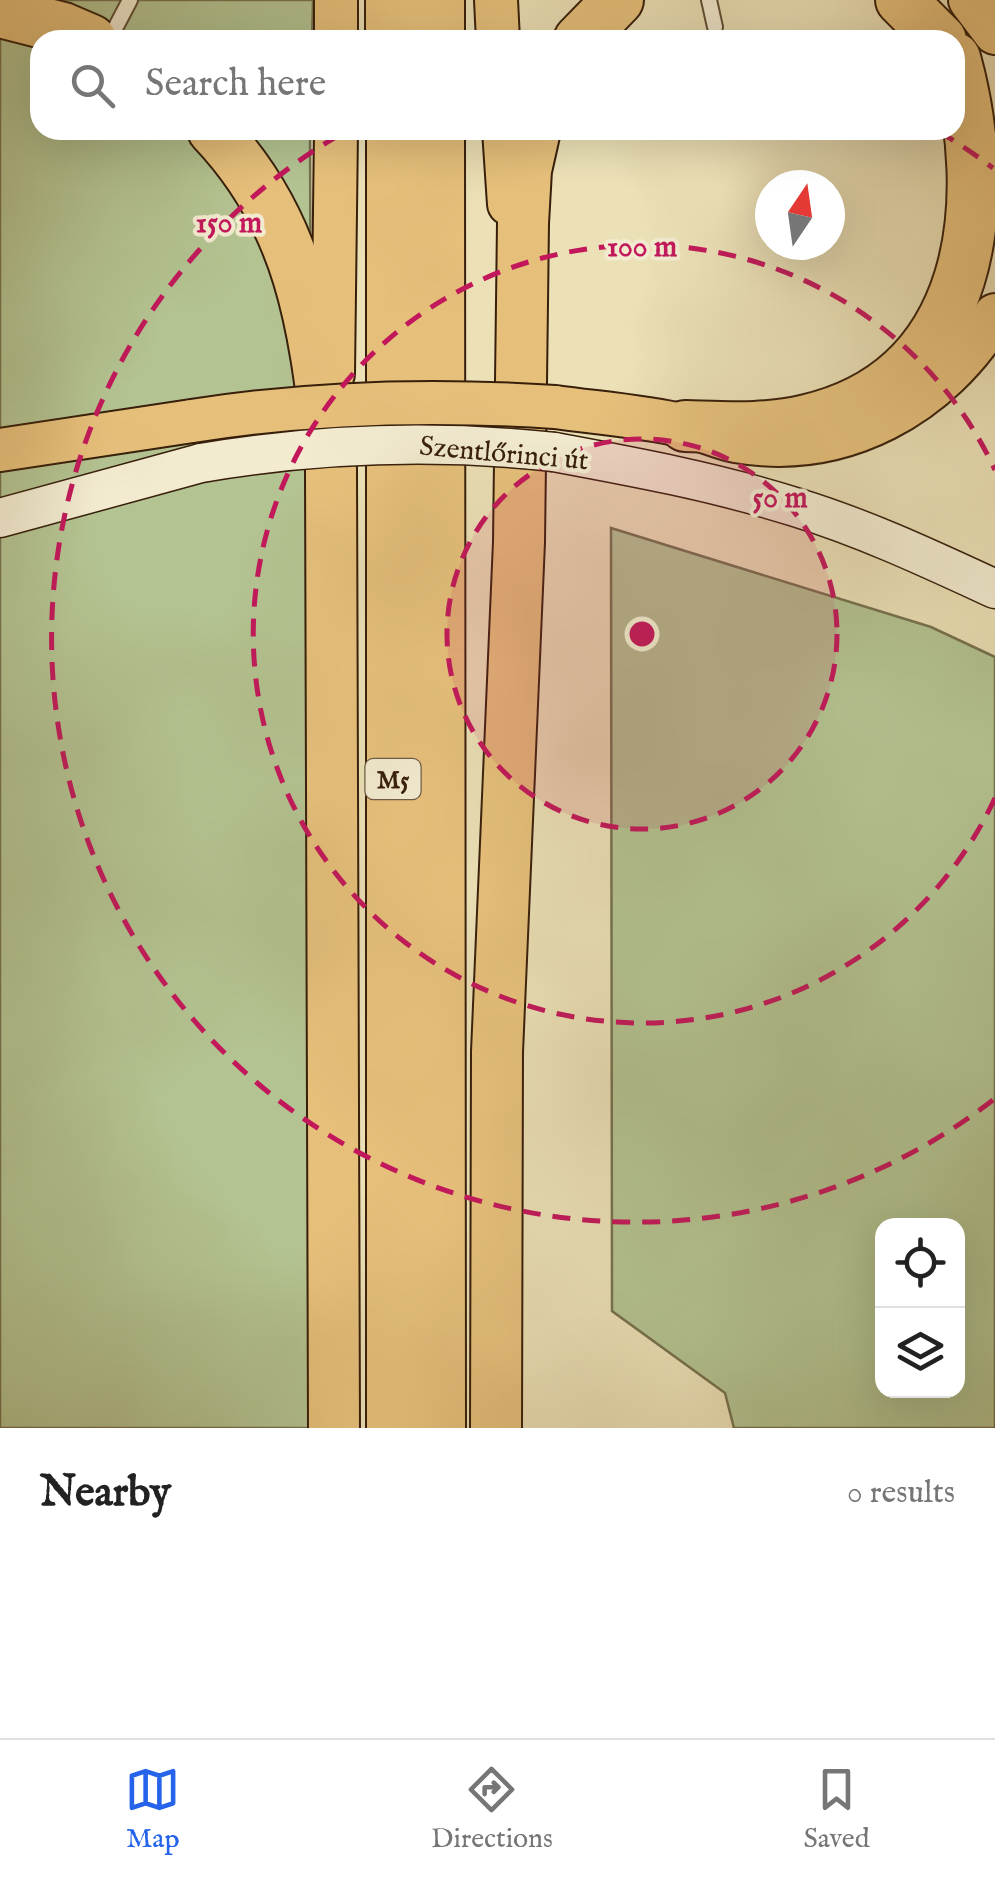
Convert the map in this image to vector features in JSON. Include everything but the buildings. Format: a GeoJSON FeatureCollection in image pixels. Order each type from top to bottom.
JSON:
{"type":"FeatureCollection","features":[{"type":"Feature","properties":{"kind":"highway"},"geometry":{"type":"LineString","coordinates":[[391,0],[391,30]]}},
{"type":"Feature","properties":{"kind":"highway"},"geometry":{"type":"LineString","coordinates":[[438,0],[439,30]]}},
{"type":"Feature","properties":{"kind":"highway"},"geometry":{"type":"LineString","coordinates":[[589,30],[618,0]]}},
{"type":"Feature","properties":{"kind":"highway"},"geometry":{"type":"LineString","coordinates":[[900,0],[931,30]]}},
{"type":"Feature","properties":{"kind":"highway"},"geometry":{"type":"LineString","coordinates":[[0,12],[65,30]]}},
{"type":"Feature","properties":{"kind":"highway"},"geometry":{"type":"LineString","coordinates":[[685,426],[776,426],[840,410],[899,378],[938,341],[969,295],[992,210],[993,178],[982,114],[965,79]]}},
{"type":"Feature","properties":{"kind":"highway"},"geometry":{"type":"LineString","coordinates":[[221,140],[273,213],[296,267],[314,338],[331,469]]}},
{"type":"Feature","properties":{"kind":"highway","name":"M5"},"geometry":{"type":"LineString","coordinates":[[392,140],[392,1428]]}},
{"type":"Feature","properties":{"kind":"highway","name":"M5"},"geometry":{"type":"LineString","coordinates":[[440,140],[440,1428]]}},
{"type":"Feature","properties":{"kind":"highway"},"geometry":{"type":"LineString","coordinates":[[496,1428],[497,1052],[519,542],[524,199],[533,140]]}},
{"type":"Feature","properties":{"kind":"highway","name":"M5"},"geometry":{"type":"LineString","coordinates":[[331,469],[334,1428]]}},
{"type":"Feature","properties":{"kind":"highway"},"geometry":{"type":"LineString","coordinates":[[496,1281],[515,1428]]}},
{"type":"Feature","properties":{"kind":"main road"},"geometry":{"type":"LineString","coordinates":[[336,0],[336,30]]}},
{"type":"Feature","properties":{"kind":"main road"},"geometry":{"type":"LineString","coordinates":[[496,0],[498,30]]}},
{"type":"Feature","properties":{"kind":"main road"},"geometry":{"type":"LineString","coordinates":[[970,0],[995,33]]}},
{"type":"Feature","properties":{"kind":"main road","name":"M5"},"geometry":{"type":"LineString","coordinates":[[331,469],[336,140]]}},
{"type":"Feature","properties":{"kind":"main road"},"geometry":{"type":"LineString","coordinates":[[505,140],[519,354]]}},
{"type":"Feature","properties":{"kind":"main road"},"geometry":{"type":"LineString","coordinates":[[0,450],[284,408],[377,402],[555,407],[685,426],[735,441],[815,443],[896,415],[952,372],[976,347],[995,315]]}},
{"type":"Feature","properties":{"kind":"main road","name":"Szentlőrinci út"},"geometry":{"type":"LineString","coordinates":[[0,518],[202,463],[302,448],[403,442],[554,452],[667,472],[796,507],[923,556],[995,589]]}},
{"type":"Feature","properties":{"kind":"lane"},"geometry":{"type":"LineString","coordinates":[[114,30],[130,0]]}},
{"type":"Feature","properties":{"kind":"lane"},"geometry":{"type":"LineString","coordinates":[[709,0],[715,28]]}},
{"type":"Feature","properties":{"kind":"green space"},"geometry":{"type":"Polygon","coordinates":[[[0,0],[313,0],[312,30],[30,30],[30,140],[310,140],[314,1428],[0,1428],[0,0]]]}},
{"type":"Feature","properties":{"kind":"green space"},"geometry":{"type":"Polygon","coordinates":[[[611,528],[931,627],[995,657],[995,1428],[734,1428],[725,1393],[612,1311],[611,528]]]}}]}
